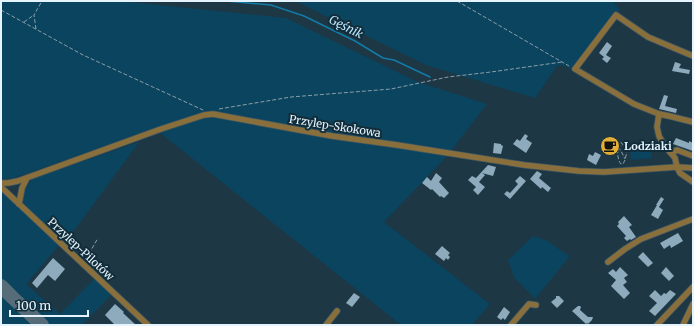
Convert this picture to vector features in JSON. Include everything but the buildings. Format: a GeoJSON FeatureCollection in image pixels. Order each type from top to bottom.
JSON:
{"type":"FeatureCollection","features":[{"type":"Feature","properties":{"kind":"street"},"geometry":{"type":"LineString","coordinates":[[693,56],[648,37],[616,15],[575,69],[634,104],[659,114],[693,122]]}},
{"type":"Feature","properties":{"kind":"street","name":"Przylep-Skokowa"},"geometry":{"type":"LineString","coordinates":[[1,183],[8,183],[26,178],[160,129],[214,112],[257,123],[332,136],[524,165],[604,172],[677,167],[693,168]]}},
{"type":"Feature","properties":{"kind":"street"},"geometry":{"type":"LineString","coordinates":[[659,114],[657,127],[659,136],[664,145],[675,158],[680,173],[693,182]]}},
{"type":"Feature","properties":{"kind":"street"},"geometry":{"type":"LineString","coordinates":[[671,153],[677,150],[693,156]]}},
{"type":"Feature","properties":{"kind":"street"},"geometry":{"type":"LineString","coordinates":[[19,204],[22,188],[26,178]]}},
{"type":"Feature","properties":{"kind":"street","name":"Przylep-Pilotów"},"geometry":{"type":"LineString","coordinates":[[1,187],[148,325]]}},
{"type":"Feature","properties":{"kind":"street"},"geometry":{"type":"LineString","coordinates":[[608,262],[641,239],[693,219]]}},
{"type":"Feature","properties":{"kind":"street"},"geometry":{"type":"LineString","coordinates":[[657,325],[692,289]]}},
{"type":"Feature","properties":{"kind":"street"},"geometry":{"type":"LineString","coordinates":[[511,325],[529,304],[536,305]]}},
{"type":"Feature","properties":{"kind":"street"},"geometry":{"type":"LineString","coordinates":[[682,325],[691,312],[693,304]]}},
{"type":"Feature","properties":{"kind":"street"},"geometry":{"type":"LineString","coordinates":[[326,325],[337,312]]}},
{"type":"Feature","properties":{"kind":"path"},"geometry":{"type":"LineString","coordinates":[[24,23],[34,15],[42,1]]}},
{"type":"Feature","properties":{"kind":"path"},"geometry":{"type":"LineString","coordinates":[[457,1],[575,69]]}},
{"type":"Feature","properties":{"kind":"path"},"geometry":{"type":"LineString","coordinates":[[1,10],[83,55],[214,112],[291,97],[391,89],[448,77],[562,62]]}},
{"type":"Feature","properties":{"kind":"path"},"geometry":{"type":"LineString","coordinates":[[34,15],[36,30]]}},
{"type":"Feature","properties":{"kind":"path"},"geometry":{"type":"LineString","coordinates":[[627,150],[621,142],[619,143],[620,163],[623,164],[625,160],[627,150],[628,144]]}},
{"type":"Feature","properties":{"kind":"path"},"geometry":{"type":"LineString","coordinates":[[618,146],[625,160]]}},
{"type":"Feature","properties":{"kind":"path"},"geometry":{"type":"LineString","coordinates":[[622,152],[624,146]]}},
{"type":"Feature","properties":{"kind":"path"},"geometry":{"type":"LineString","coordinates":[[83,264],[98,238]]}},
{"type":"Feature","properties":{"kind":"shaded area"},"geometry":{"type":"Polygon","coordinates":[[[1,1],[120,1],[286,18],[418,82],[487,104],[447,156],[384,222],[490,304],[472,325],[401,325],[154,128],[14,178],[1,179],[1,1]]]}},
{"type":"Feature","properties":{"kind":"shaded area"},"geometry":{"type":"Polygon","coordinates":[[[295,1],[613,1],[620,10],[571,69],[562,65],[557,66],[535,98],[426,65],[295,1]]]}},
{"type":"Feature","properties":{"kind":"shaded area"},"geometry":{"type":"Polygon","coordinates":[[[139,142],[65,243],[21,202],[25,190],[32,179],[139,142]]]}},
{"type":"Feature","properties":{"kind":"shaded area"},"geometry":{"type":"Polygon","coordinates":[[[651,146],[652,158],[631,160],[630,148],[651,146]]]}},
{"type":"Feature","properties":{"kind":"shaded area"},"geometry":{"type":"Polygon","coordinates":[[[1,191],[40,228],[60,244],[26,284],[60,314],[95,278],[112,294],[82,325],[1,325],[1,206],[3,204],[1,202],[1,191]]]}},
{"type":"Feature","properties":{"kind":"shaded area"},"geometry":{"type":"Polygon","coordinates":[[[533,236],[548,241],[570,256],[535,299],[514,277],[508,260],[533,236]]]}},
{"type":"Feature","properties":{"kind":"waterway","name":"Gęśnik"},"geometry":{"type":"LineString","coordinates":[[226,1],[271,5],[304,16],[355,41],[383,58],[394,60],[430,77]]}},
{"type":"Feature","properties":{"kind":"taxiway"},"geometry":{"type":"LineString","coordinates":[[1,286],[42,325]]}},
{"type":"Feature","properties":{"kind":"place","name":"Lodziaki"},"geometry":{"type":"Point","coordinates":[610,146]}}]}
